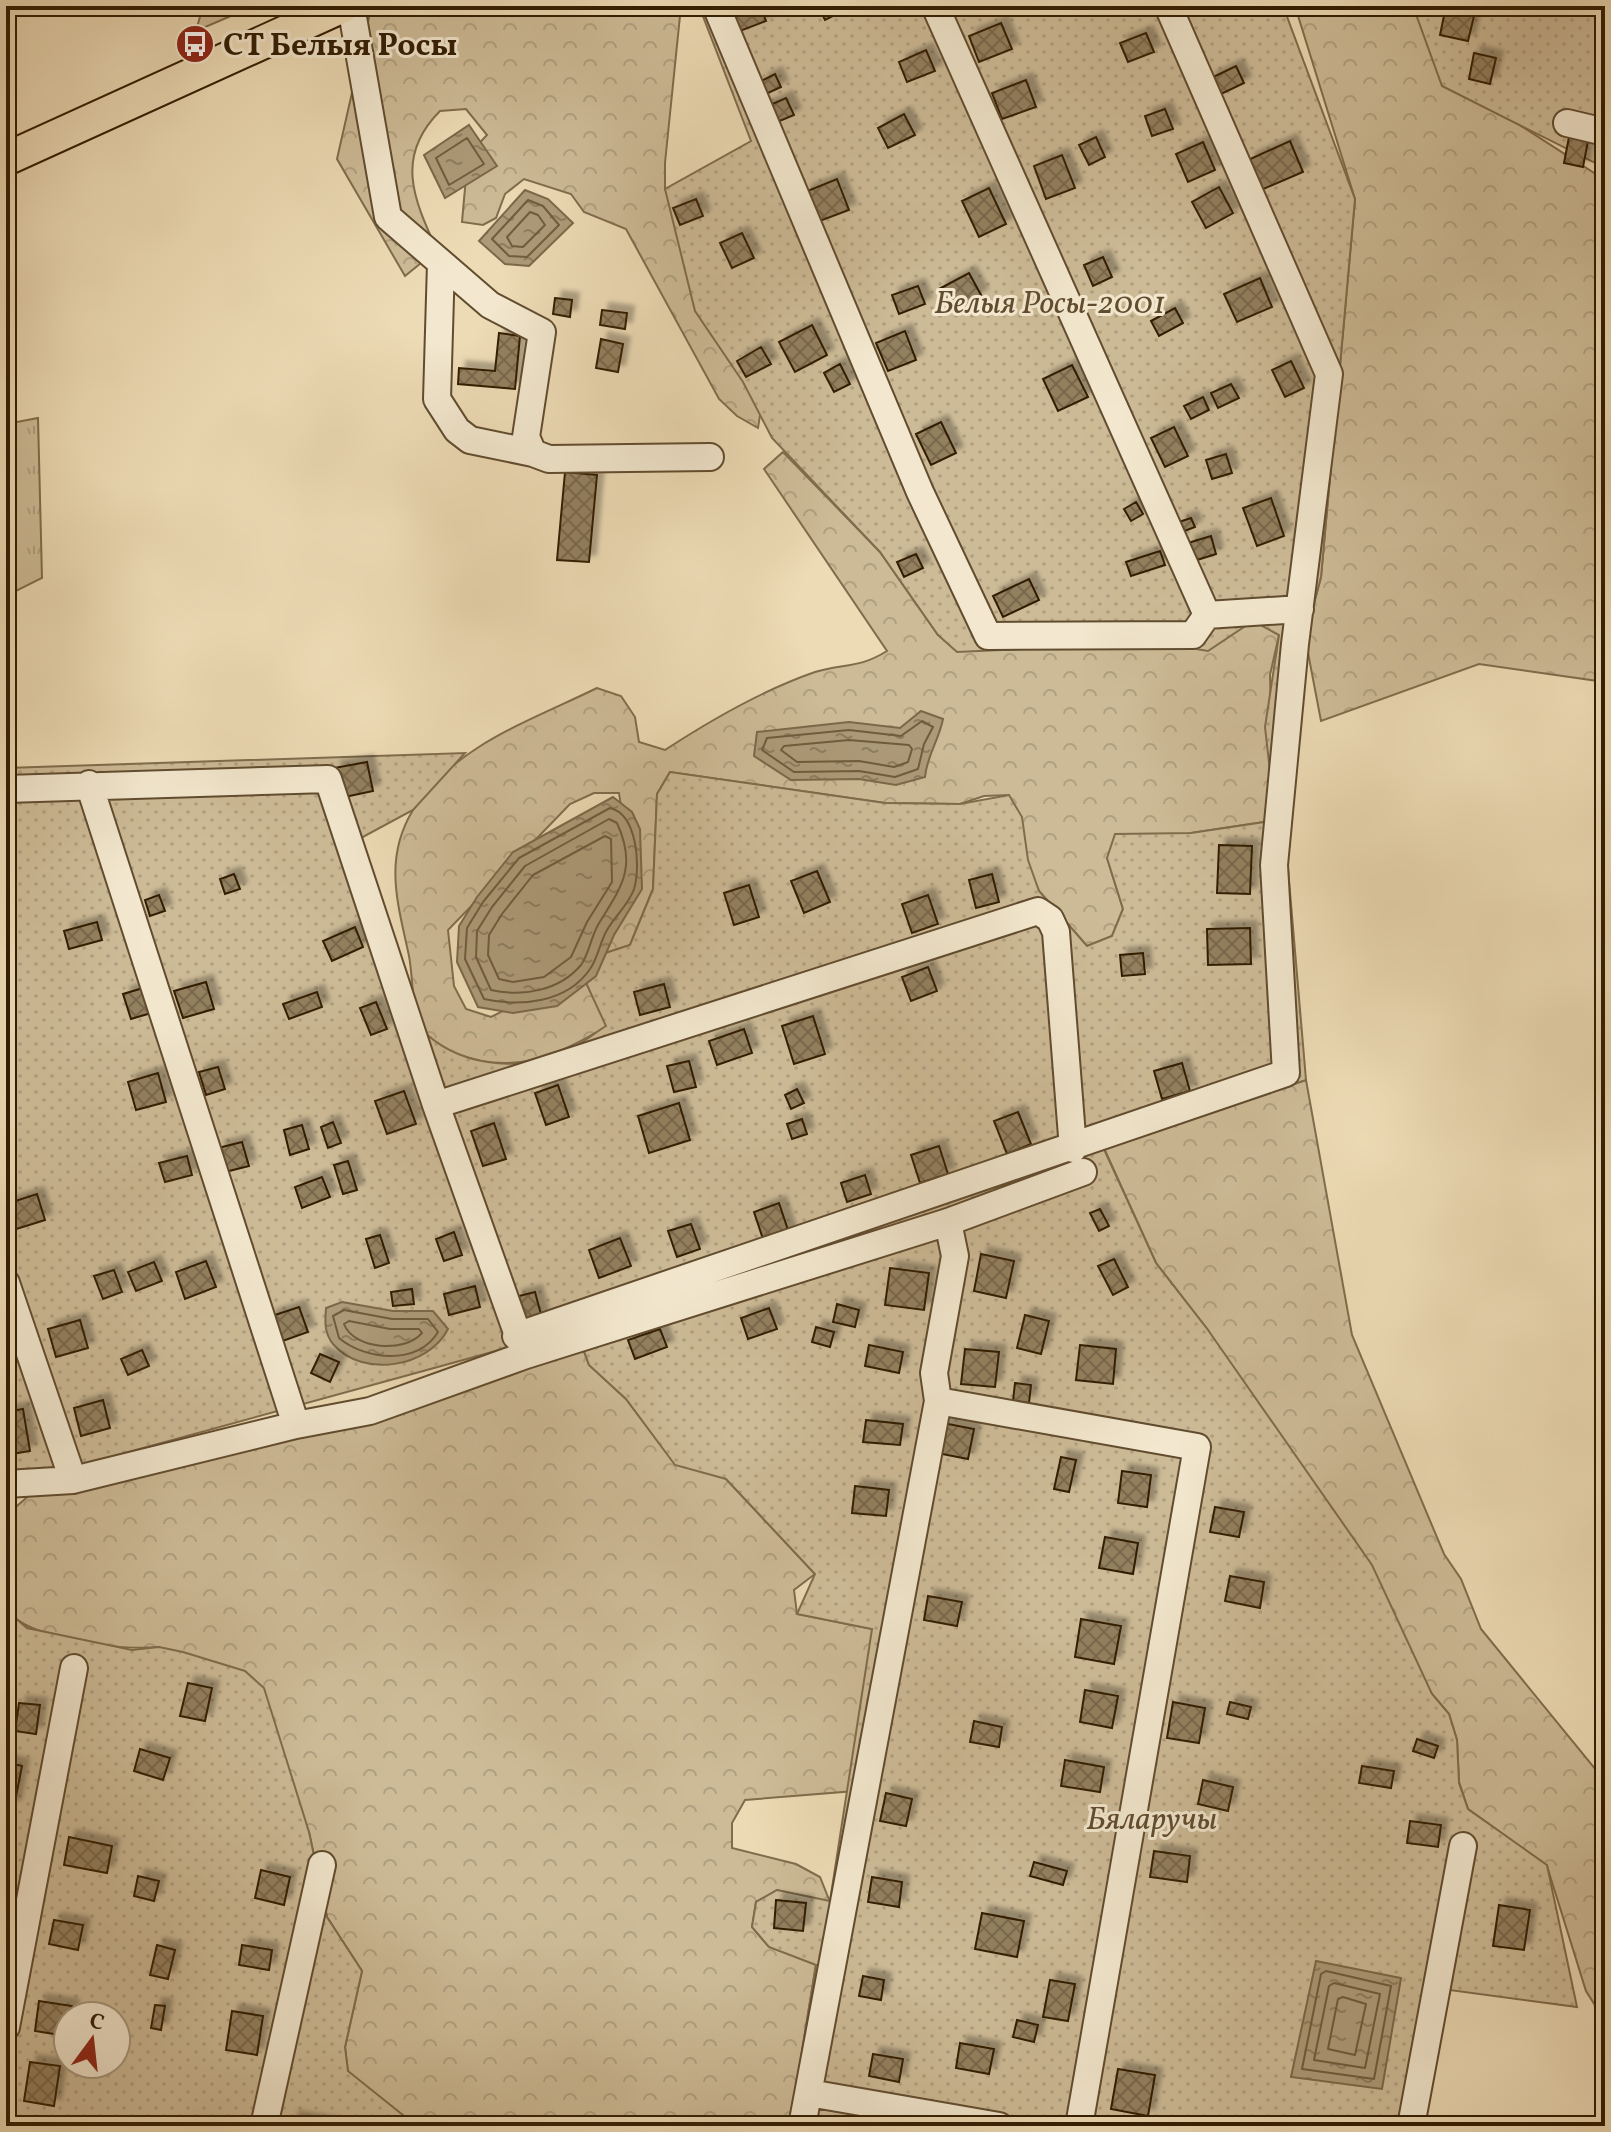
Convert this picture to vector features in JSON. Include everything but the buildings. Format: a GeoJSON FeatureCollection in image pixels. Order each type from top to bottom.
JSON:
{"type":"FeatureCollection","features":[{"type":"Feature","properties":{"kind":"main road"},"geometry":{"type":"LineString","coordinates":[[6,159],[343,6]]}},
{"type":"Feature","properties":{"kind":"street"},"geometry":{"type":"LineString","coordinates":[[351,6],[388,217],[490,305],[542,332],[526,437],[533,453]]}},
{"type":"Feature","properties":{"kind":"street"},"geometry":{"type":"LineString","coordinates":[[716,6],[920,492],[988,636],[1193,635],[1207,615]]}},
{"type":"Feature","properties":{"kind":"street"},"geometry":{"type":"LineString","coordinates":[[935,6],[1207,615]]}},
{"type":"Feature","properties":{"kind":"street"},"geometry":{"type":"LineString","coordinates":[[521,1346],[948,1222],[1078,1160],[1286,1073],[1274,865],[1300,609],[1329,374],[1168,6]]}},
{"type":"Feature","properties":{"kind":"street"},"geometry":{"type":"LineString","coordinates":[[1567,123],[1605,132]]}},
{"type":"Feature","properties":{"kind":"street"},"geometry":{"type":"LineString","coordinates":[[441,263],[437,399],[457,430],[470,440],[549,459],[710,457]]}},
{"type":"Feature","properties":{"kind":"street"},"geometry":{"type":"LineString","coordinates":[[1207,615],[1300,609]]}},
{"type":"Feature","properties":{"kind":"street"},"geometry":{"type":"LineString","coordinates":[[6,789],[89,784],[328,779],[436,1105],[521,1346]]}},
{"type":"Feature","properties":{"kind":"street"},"geometry":{"type":"LineString","coordinates":[[89,784],[296,1425]]}},
{"type":"Feature","properties":{"kind":"street"},"geometry":{"type":"LineString","coordinates":[[436,1105],[1038,911],[1050,919],[1056,932],[1078,1160]]}},
{"type":"Feature","properties":{"kind":"street"},"geometry":{"type":"LineString","coordinates":[[6,1484],[73,1480],[296,1425],[370,1411],[521,1346],[1078,1160]]}},
{"type":"Feature","properties":{"kind":"street"},"geometry":{"type":"LineString","coordinates":[[802,2126],[938,1401],[934,1373],[955,1256],[948,1222]]}},
{"type":"Feature","properties":{"kind":"street"},"geometry":{"type":"LineString","coordinates":[[6,1283],[73,1480]]}},
{"type":"Feature","properties":{"kind":"street"},"geometry":{"type":"LineString","coordinates":[[938,1401],[1197,1447],[1079,2126]]}},
{"type":"Feature","properties":{"kind":"street"},"geometry":{"type":"LineString","coordinates":[[6,2027],[74,1668]]}},
{"type":"Feature","properties":{"kind":"street"},"geometry":{"type":"LineString","coordinates":[[1411,2126],[1463,1846]]}},
{"type":"Feature","properties":{"kind":"street"},"geometry":{"type":"LineString","coordinates":[[264,2126],[322,1865]]}},
{"type":"Feature","properties":{"kind":"street"},"geometry":{"type":"LineString","coordinates":[[809,2093],[999,2126]]}},
{"type":"Feature","properties":{"kind":"green space"},"geometry":{"type":"Polygon","coordinates":[[[203,6],[254,6],[196,31],[203,6]]]}},
{"type":"Feature","properties":{"kind":"green space"},"geometry":{"type":"Polygon","coordinates":[[[387,6],[681,6],[665,189],[762,403],[758,428],[737,416],[719,399],[626,229],[584,212],[571,194],[524,179],[505,194],[496,218],[483,225],[462,222],[468,155],[487,135],[466,109],[440,111],[417,144],[413,161],[416,195],[437,250],[405,276],[337,159],[370,13],[387,6]]]}},
{"type":"Feature","properties":{"kind":"green space","name":"Белыя Росы-2001"},"geometry":{"type":"Polygon","coordinates":[[[699,6],[1283,6],[1355,199],[1321,577],[1305,637],[1287,857],[1306,1080],[1103,1147],[1156,1263],[1208,1330],[1372,1565],[1432,1694],[1449,1714],[1457,1740],[1459,1783],[1468,1809],[1547,1865],[1577,2007],[1450,1990],[1424,2126],[790,2126],[816,1965],[769,1947],[752,1927],[756,1902],[777,1890],[830,1901],[872,1629],[797,1614],[815,1574],[726,1479],[675,1465],[626,1399],[589,1365],[576,1329],[56,1472],[6,1474],[6,768],[465,753],[413,810],[359,839],[420,1028],[451,1051],[469,1058],[507,1064],[545,1059],[564,1052],[606,1026],[581,972],[584,960],[630,945],[653,889],[657,794],[670,772],[885,803],[960,804],[1009,795],[1022,817],[1028,860],[1039,891],[1087,946],[1112,936],[1123,909],[1107,858],[1115,834],[1191,833],[1264,822],[1273,798],[1265,727],[1279,635],[1253,621],[1208,651],[1159,643],[957,652],[938,635],[880,552],[772,438],[743,382],[695,311],[665,189],[751,141],[699,6]]]}},
{"type":"Feature","properties":{"kind":"green space"},"geometry":{"type":"Polygon","coordinates":[[[1295,6],[1414,6],[1478,98],[1605,180],[1605,682],[1479,664],[1321,721],[1305,637],[1321,577],[1355,199],[1295,6]]]}},
{"type":"Feature","properties":{"kind":"green space"},"geometry":{"type":"Polygon","coordinates":[[[1413,6],[1605,6],[1605,168],[1442,86],[1413,6]]]}},
{"type":"Feature","properties":{"kind":"green space"},"geometry":{"type":"Polygon","coordinates":[[[38,418],[42,578],[6,596],[6,424],[38,418]]]}},
{"type":"Feature","properties":{"kind":"green space"},"geometry":{"type":"Polygon","coordinates":[[[783,452],[880,552],[938,635],[1253,620],[1279,635],[1270,675],[1273,798],[1264,822],[1191,833],[1107,858],[1123,909],[1112,936],[1087,946],[1039,891],[1029,868],[1009,795],[984,796],[960,804],[885,803],[670,772],[657,794],[653,889],[630,945],[584,960],[626,840],[619,793],[594,793],[570,804],[448,930],[454,986],[466,1009],[491,1017],[581,972],[607,1026],[570,1047],[534,1060],[515,1063],[475,1060],[440,1046],[426,1036],[417,1021],[398,900],[396,864],[398,846],[413,810],[449,768],[496,737],[597,688],[621,696],[635,717],[639,742],[665,750],[719,717],[776,688],[825,669],[868,661],[887,651],[764,469],[783,452]]]}},
{"type":"Feature","properties":{"kind":"green space"},"geometry":{"type":"Polygon","coordinates":[[[1306,1080],[1352,1335],[1444,1554],[1461,1579],[1481,1629],[1605,1781],[1605,2021],[1586,1991],[1547,1866],[1468,1809],[1459,1782],[1457,1740],[1449,1714],[1432,1694],[1208,1330],[1156,1263],[1103,1146],[1306,1080]]]}},
{"type":"Feature","properties":{"kind":"green space"},"geometry":{"type":"Polygon","coordinates":[[[583,1349],[589,1365],[626,1399],[657,1440],[726,1479],[815,1574],[794,1590],[797,1614],[872,1629],[917,1786],[745,1800],[732,1823],[732,1848],[796,1864],[820,1877],[830,1902],[777,1890],[756,1902],[752,1927],[769,1947],[816,1964],[790,2126],[405,2126],[404,2116],[348,2072],[345,2047],[362,1971],[327,1917],[309,1832],[159,1647],[100,1645],[55,1636],[18,1620],[6,1610],[6,1526],[10,1512],[56,1472],[583,1349]]]}},
{"type":"Feature","properties":{"kind":"green space"},"geometry":{"type":"Polygon","coordinates":[[[6,1610],[27,1628],[132,1650],[159,1647],[183,1652],[245,1671],[264,1688],[309,1832],[327,1917],[362,1971],[345,2047],[348,2071],[404,2116],[424,2126],[6,2126],[6,1610]]]}},
{"type":"Feature","properties":{"kind":"water"},"geometry":{"type":"Polygon","coordinates":[[[469,125],[497,166],[445,198],[424,155],[469,125]]]}},
{"type":"Feature","properties":{"kind":"water"},"geometry":{"type":"Polygon","coordinates":[[[525,190],[548,199],[573,223],[529,266],[505,264],[479,241],[525,190]]]}},
{"type":"Feature","properties":{"kind":"water"},"geometry":{"type":"Polygon","coordinates":[[[921,711],[943,719],[925,777],[896,785],[859,779],[791,780],[754,756],[757,732],[849,722],[900,728],[921,711]]]}},
{"type":"Feature","properties":{"kind":"water"},"geometry":{"type":"Polygon","coordinates":[[[613,797],[632,812],[640,829],[642,889],[614,935],[596,976],[557,1006],[513,1013],[478,1007],[457,962],[459,926],[477,897],[513,852],[613,797]]]}},
{"type":"Feature","properties":{"kind":"water"},"geometry":{"type":"Polygon","coordinates":[[[342,1302],[393,1311],[433,1311],[448,1329],[439,1342],[411,1360],[378,1365],[361,1362],[333,1344],[327,1331],[326,1308],[342,1302]]]}},
{"type":"Feature","properties":{"kind":"water"},"geometry":{"type":"Polygon","coordinates":[[[1316,1961],[1401,1978],[1382,2089],[1291,2077],[1316,1961]]]}},
{"type":"Feature","properties":{"kind":"place","name":"СТ Белыя Росы"},"geometry":{"type":"Point","coordinates":[195,44]}},
{"type":"Feature","properties":{"kind":"park label","name":"Бяларучы"},"geometry":{"type":"Point","coordinates":[1152,1818]}}]}
